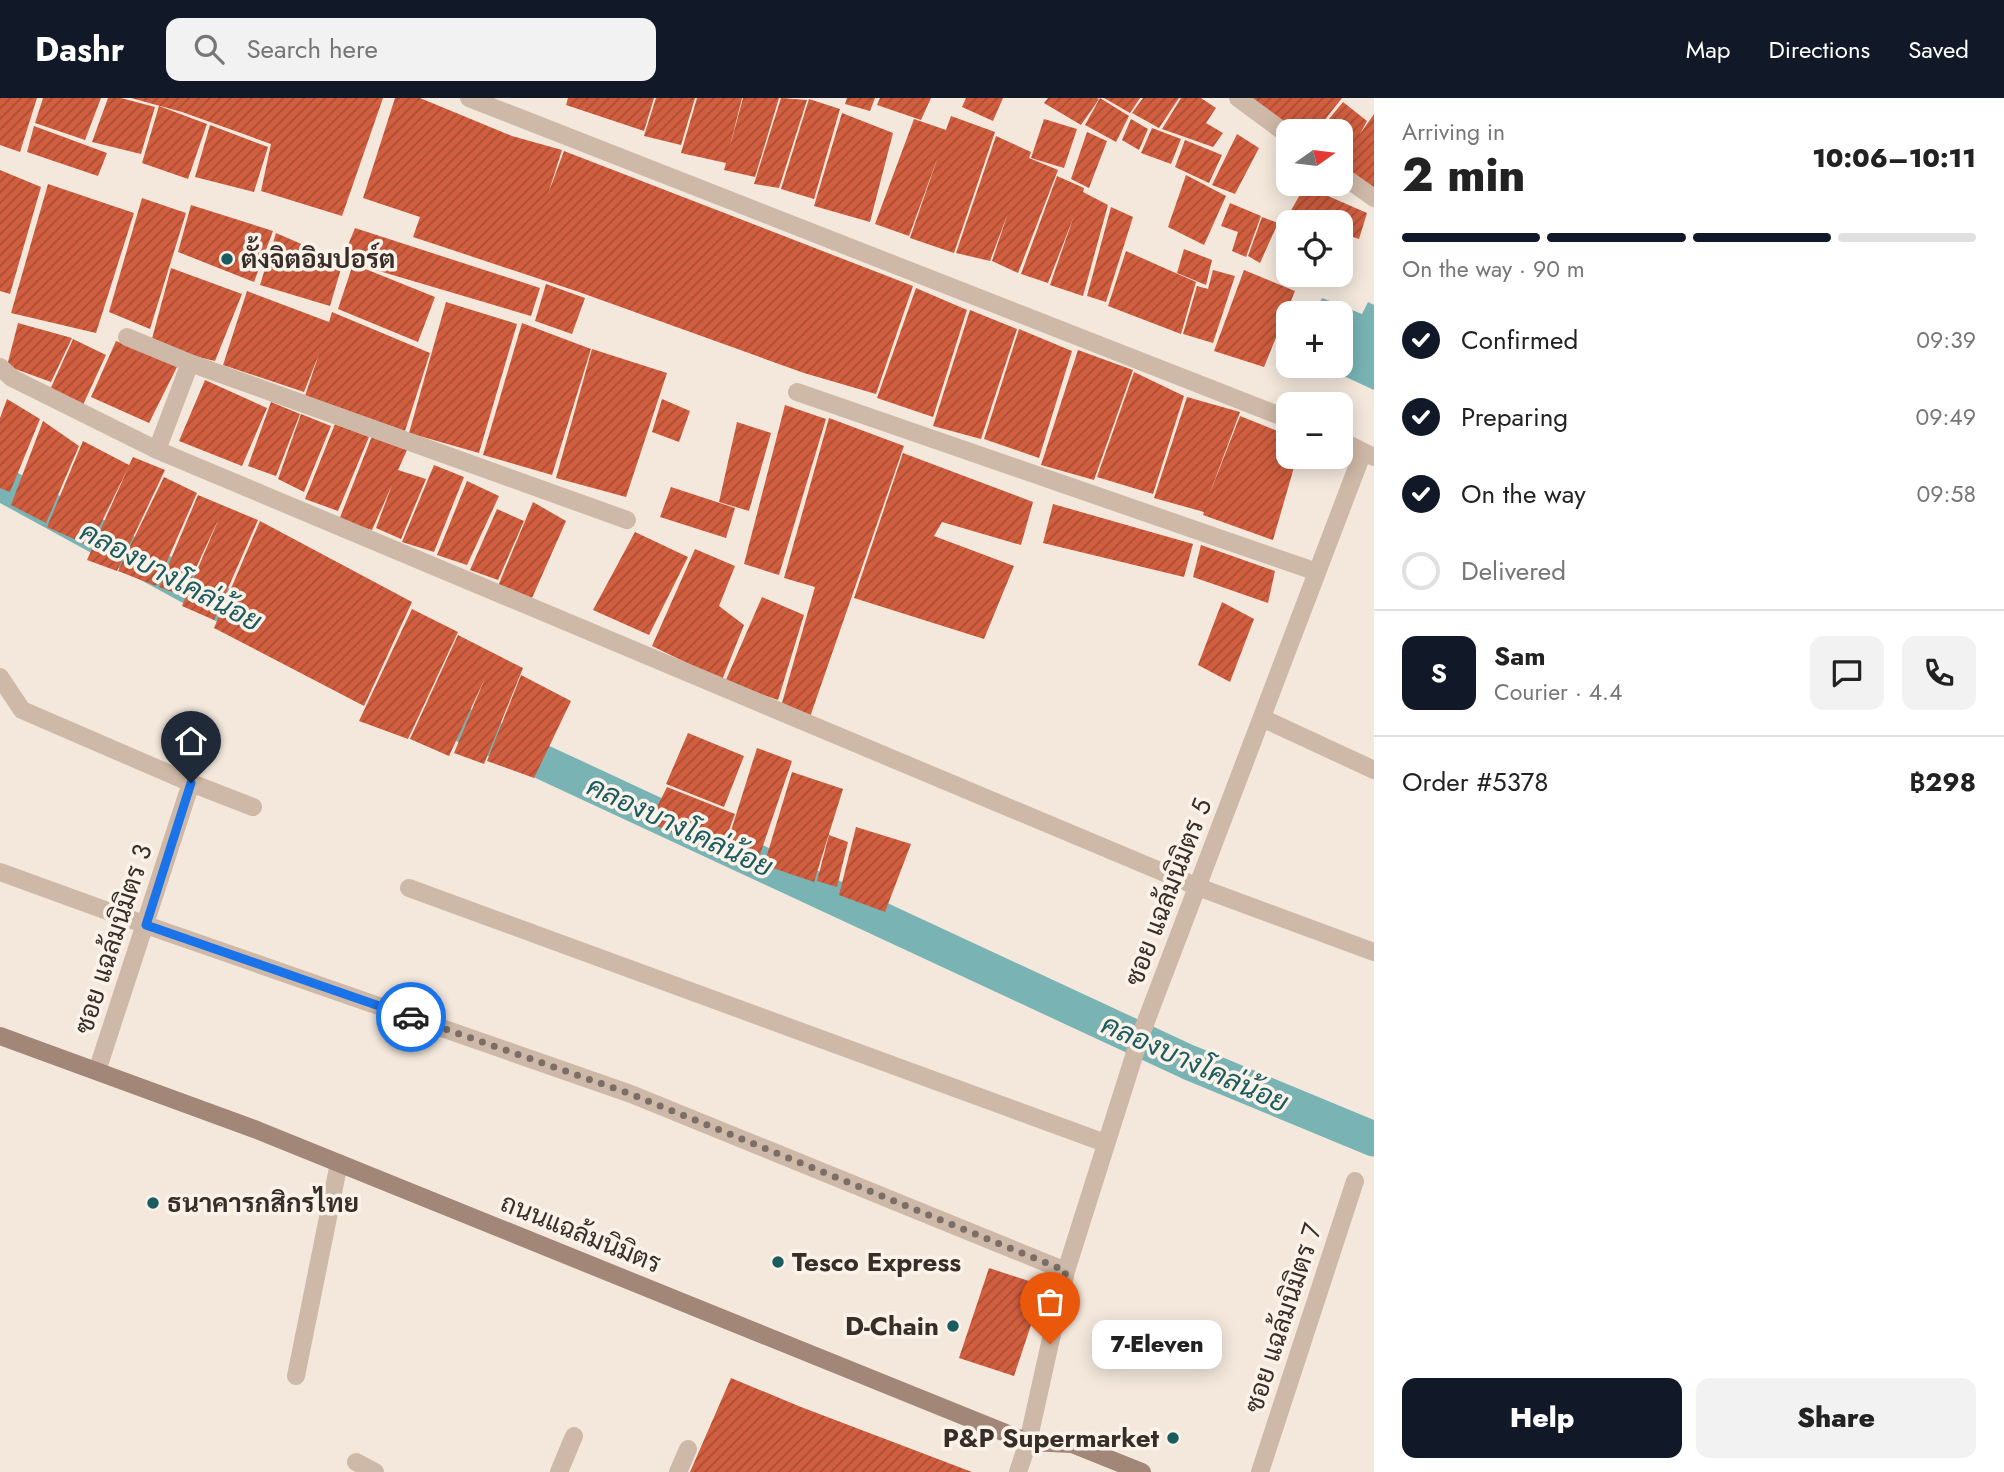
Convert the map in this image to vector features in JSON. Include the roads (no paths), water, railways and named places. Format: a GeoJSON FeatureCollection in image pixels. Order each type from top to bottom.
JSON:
{"type":"FeatureCollection","features":[{"type":"Feature","properties":{"kind":"street"},"geometry":{"type":"LineString","coordinates":[[469,98],[1276,414]]}},
{"type":"Feature","properties":{"kind":"street"},"geometry":{"type":"LineString","coordinates":[[1238,98],[1276,126]]}},
{"type":"Feature","properties":{"kind":"street"},"geometry":{"type":"LineString","coordinates":[[1353,183],[1374,198]]}},
{"type":"Feature","properties":{"kind":"street"},"geometry":{"type":"LineString","coordinates":[[127,337],[627,520]]}},
{"type":"Feature","properties":{"kind":"street"},"geometry":{"type":"LineString","coordinates":[[157,450],[190,362]]}},
{"type":"Feature","properties":{"kind":"street"},"geometry":{"type":"LineString","coordinates":[[0,367],[12,378],[157,450],[1198,887],[1374,952]]}},
{"type":"Feature","properties":{"kind":"street"},"geometry":{"type":"LineString","coordinates":[[797,392],[1317,572]]}},
{"type":"Feature","properties":{"kind":"street","name":"ซอย แฉล้มนิมิตร 5"},"geometry":{"type":"LineString","coordinates":[[1018,1472],[1028,1442],[1066,1271],[1140,1037],[1361,457],[1366,454]]}},
{"type":"Feature","properties":{"kind":"street"},"geometry":{"type":"LineString","coordinates":[[0,677],[22,710],[253,807]]}},
{"type":"Feature","properties":{"kind":"street"},"geometry":{"type":"LineString","coordinates":[[1262,718],[1374,770]]}},
{"type":"Feature","properties":{"kind":"street","name":"ซอย แฉล้มนิมิตร 3"},"geometry":{"type":"LineString","coordinates":[[97,1071],[191,783]]}},
{"type":"Feature","properties":{"kind":"street"},"geometry":{"type":"LineString","coordinates":[[0,872],[631,1094],[1066,1271]]}},
{"type":"Feature","properties":{"kind":"street"},"geometry":{"type":"LineString","coordinates":[[409,888],[1105,1143]]}},
{"type":"Feature","properties":{"kind":"street","name":"ถนนแฉล้มนิมิตร"},"geometry":{"type":"LineString","coordinates":[[0,1035],[257,1130],[1028,1442],[1072,1444],[1142,1472]]}},
{"type":"Feature","properties":{"kind":"street"},"geometry":{"type":"LineString","coordinates":[[296,1376],[339,1163]]}},
{"type":"Feature","properties":{"kind":"street","name":"ซอย แฉล้มนิมิตร 7"},"geometry":{"type":"LineString","coordinates":[[1260,1472],[1355,1181]]}},
{"type":"Feature","properties":{"kind":"street"},"geometry":{"type":"LineString","coordinates":[[559,1472],[574,1436]]}},
{"type":"Feature","properties":{"kind":"street"},"geometry":{"type":"LineString","coordinates":[[678,1472],[688,1449]]}},
{"type":"Feature","properties":{"kind":"street"},"geometry":{"type":"LineString","coordinates":[[356,1462],[375,1472]]}},
{"type":"Feature","properties":{"kind":"water"},"geometry":{"type":"Polygon","coordinates":[[[1368,302],[1374,305],[1374,390],[1348,378],[1353,378],[1353,310],[1362,314],[1368,302]]]}},
{"type":"Feature","properties":{"kind":"waterway","name":"คลองบางโคล่น้อย"},"geometry":{"type":"LineString","coordinates":[[0,483],[265,628]]}},
{"type":"Feature","properties":{"kind":"waterway","name":"คลองบางโคล่น้อย"},"geometry":{"type":"LineString","coordinates":[[450,719],[1188,1062],[1374,1139]]}},
{"type":"Feature","properties":{"kind":"place","name":"ตั้งจิตอิมปอร์ต"},"geometry":{"type":"Point","coordinates":[227,259]}},
{"type":"Feature","properties":{"kind":"place","name":"ธนาคารกสิกรไทย"},"geometry":{"type":"Point","coordinates":[153,1203]}},
{"type":"Feature","properties":{"kind":"place","name":"Tesco Express"},"geometry":{"type":"Point","coordinates":[778,1262]}},
{"type":"Feature","properties":{"kind":"place","name":"D-Chain"},"geometry":{"type":"Point","coordinates":[953,1326]}},
{"type":"Feature","properties":{"kind":"place","name":"7-Eleven"},"geometry":{"type":"Point","coordinates":[1050,1344]}},
{"type":"Feature","properties":{"kind":"place","name":"P&P Supermarket"},"geometry":{"type":"Point","coordinates":[1173,1438]}}]}
